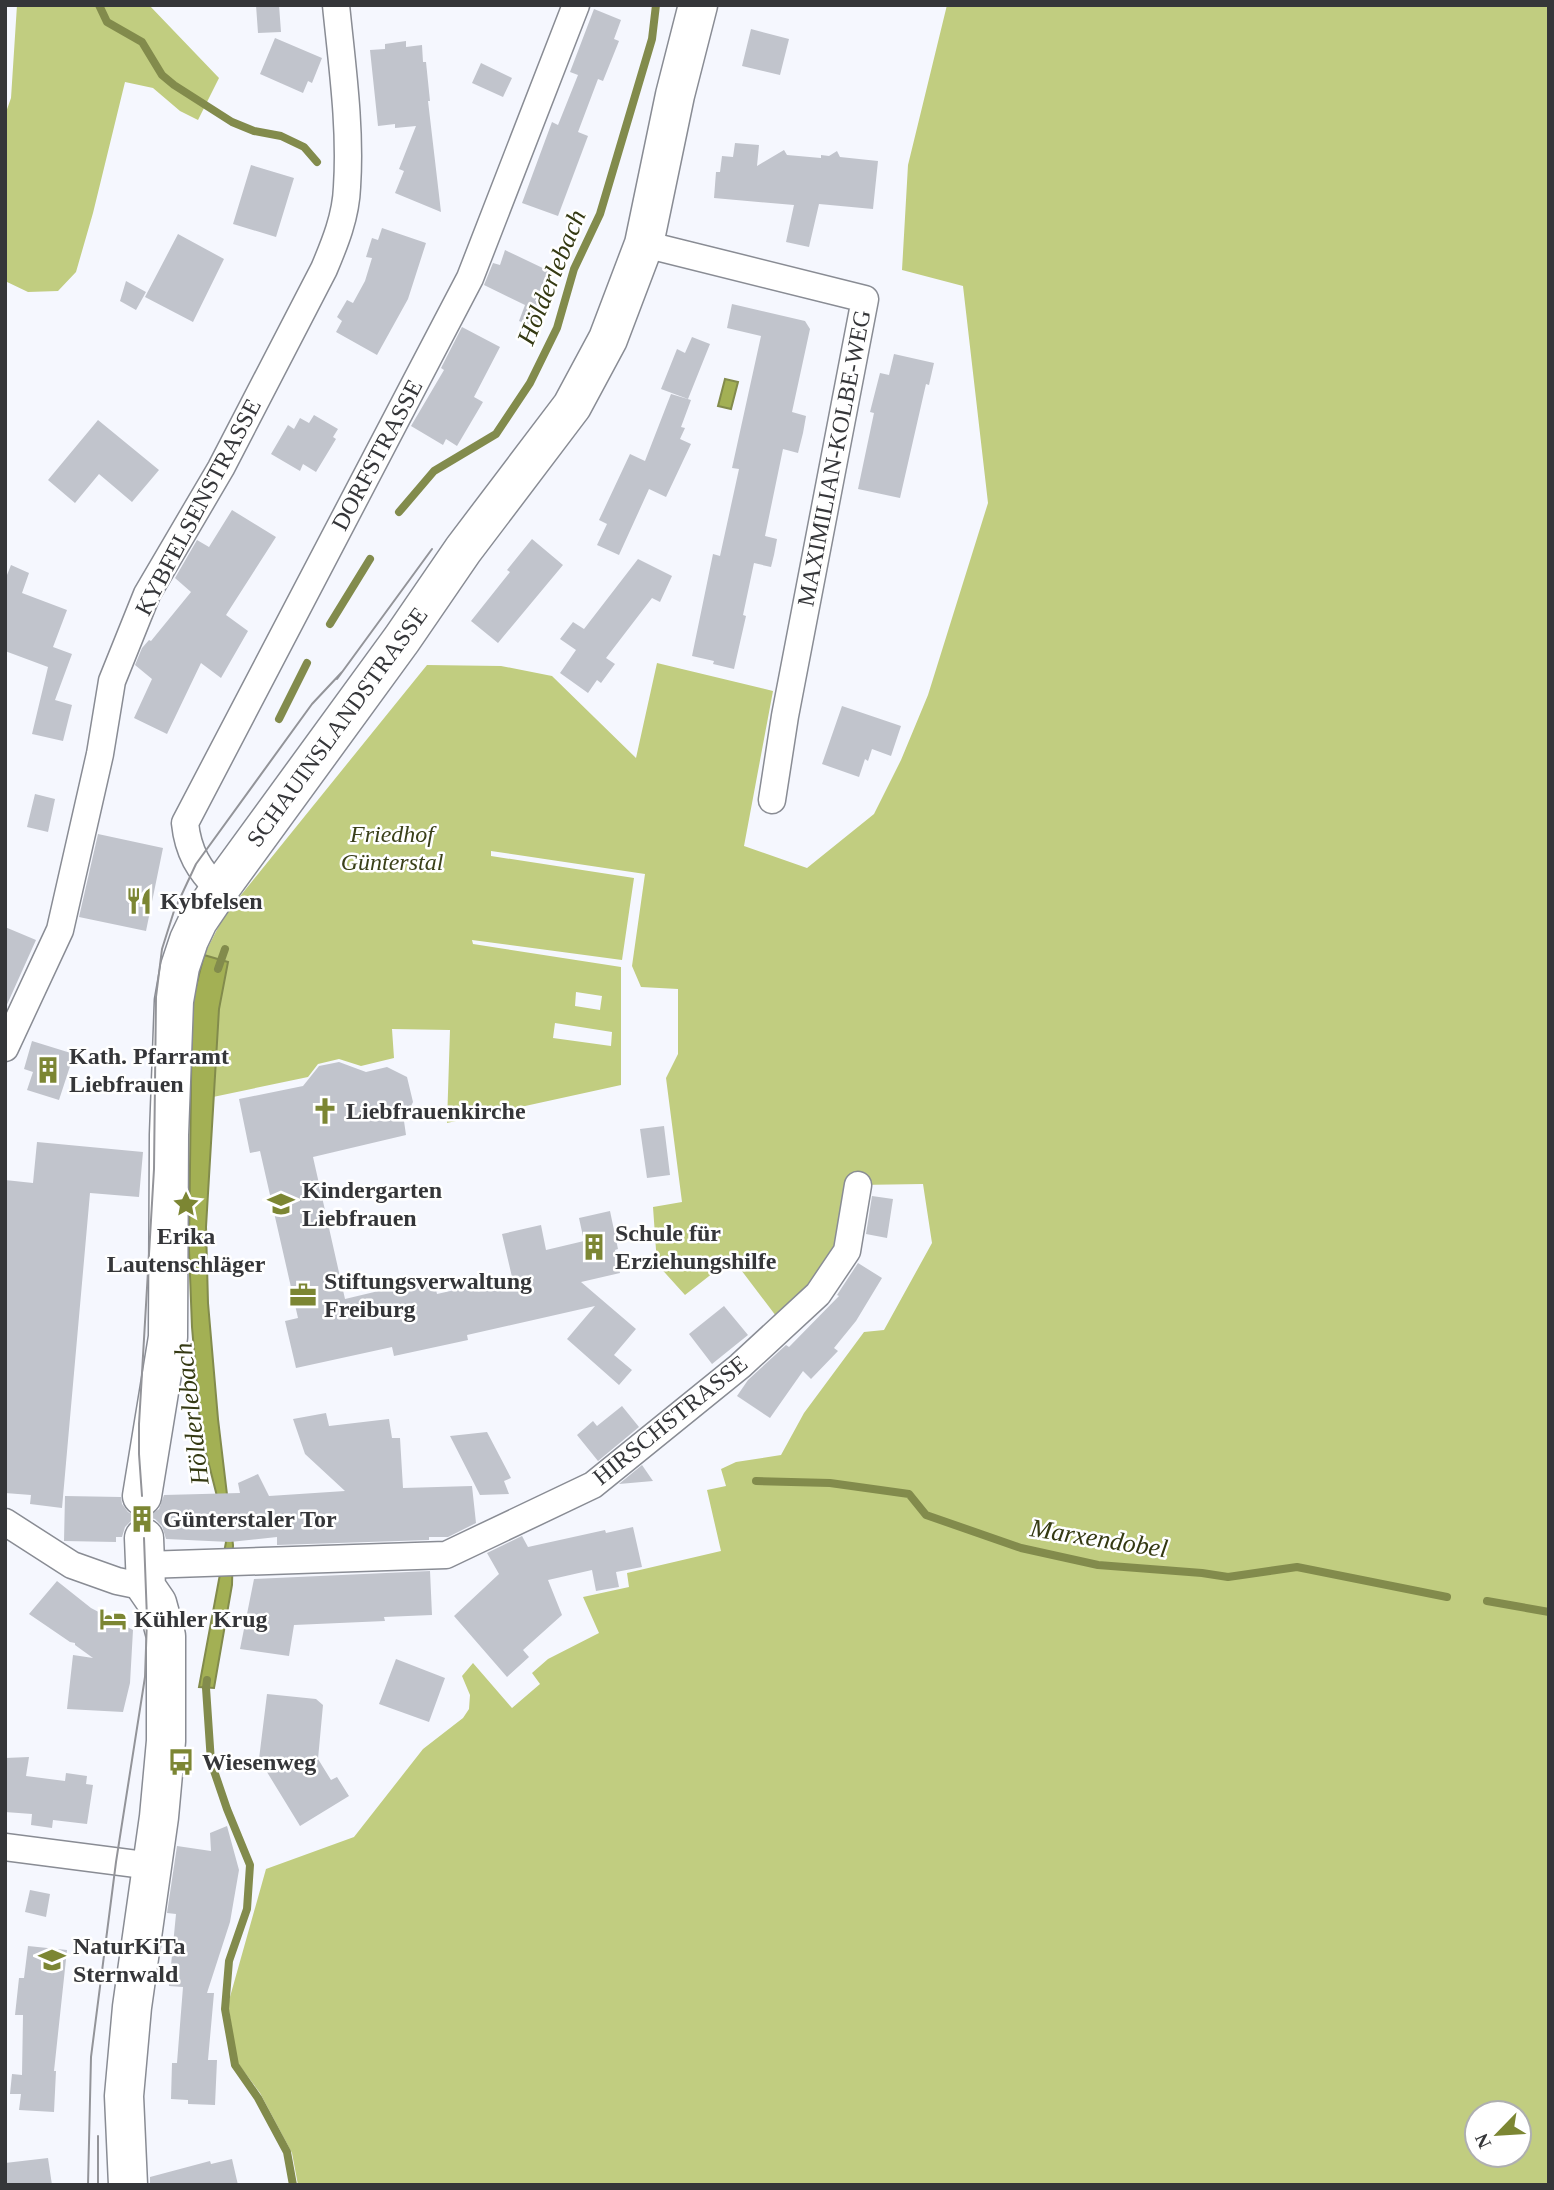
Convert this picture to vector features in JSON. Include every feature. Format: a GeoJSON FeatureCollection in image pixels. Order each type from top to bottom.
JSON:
{"type":"FeatureCollection","features":[{"type":"Feature","properties":{"kind":"main road","name":"SCHAUINSLANDSTRASSE"},"geometry":{"type":"LineString","coordinates":[[142,1496],[169,1336],[169,1135],[174,1001],[180,967],[189,940],[219,890],[287,799],[463,550],[572,406],[608,339],[644,244],[675,96],[698,5]]}},
{"type":"Feature","properties":{"kind":"main road"},"geometry":{"type":"LineString","coordinates":[[128,2185],[124,2096],[132,2007],[165,1761],[166,1636],[145,1563]]}},
{"type":"Feature","properties":{"kind":"street","name":"KYBFELSENSTRASSE"},"geometry":{"type":"LineString","coordinates":[[5,1048],[60,930],[100,754],[113,681],[147,594],[221,468],[338,237],[348,189],[346,101],[336,5]]}},
{"type":"Feature","properties":{"kind":"street","name":"DORFSTRASSE"},"geometry":{"type":"LineString","coordinates":[[219,890],[196,864],[187,842],[184,823],[470,278],[576,5]]}},
{"type":"Feature","properties":{"kind":"street","name":"MAXIMILIAN-KOLBE-WEG"},"geometry":{"type":"LineString","coordinates":[[644,244],[865,299],[785,716],[772,800]]}},
{"type":"Feature","properties":{"kind":"street","name":"HIRSCHSTRASSE"},"geometry":{"type":"LineString","coordinates":[[5,1522],[72,1565],[117,1581],[145,1563],[250,1563],[446,1555],[593,1485],[740,1366],[818,1294],[847,1251],[858,1185]]}},
{"type":"Feature","properties":{"kind":"street"},"geometry":{"type":"LineString","coordinates":[[5,1847],[152,1866]]}},
{"type":"Feature","properties":{"kind":"green space"},"geometry":{"type":"Polygon","coordinates":[[[17,5],[149,5],[219,78],[198,120],[180,111],[153,88],[125,82],[76,272],[58,291],[28,292],[5,281],[5,115],[11,98],[17,5]]]}},
{"type":"Feature","properties":{"kind":"green space","name":"Friedhof Günterstal"},"geometry":{"type":"Polygon","coordinates":[[[947,5],[1549,5],[1549,2185],[298,2185],[292,2153],[260,2093],[237,2062],[228,2004],[266,1869],[354,1837],[423,1749],[463,1718],[469,1709],[470,1695],[462,1676],[473,1663],[512,1708],[540,1684],[532,1673],[548,1659],[599,1633],[583,1597],[629,1587],[627,1573],[721,1551],[707,1490],[726,1486],[721,1469],[736,1462],[781,1455],[804,1413],[864,1332],[884,1330],[932,1243],[923,1184],[858,1185],[835,1250],[814,1286],[776,1316],[732,1258],[685,1295],[657,1264],[653,1207],[682,1202],[666,1078],[678,1054],[678,989],[641,987],[632,966],[645,874],[491,851],[491,856],[634,878],[622,960],[472,940],[473,944],[621,967],[621,1085],[447,1123],[450,1030],[392,1029],[394,1058],[361,1066],[339,1059],[318,1064],[308,1077],[213,1097],[219,1009],[228,963],[204,955],[224,916],[427,665],[501,666],[552,676],[636,758],[657,663],[773,691],[744,846],[807,868],[874,814],[901,760],[928,695],[988,503],[963,286],[902,270],[908,165],[947,5]],[[576,992],[575,1006],[600,1010],[602,996],[576,992]],[[555,1023],[553,1038],[611,1046],[612,1032],[555,1023]]]}},
{"type":"Feature","properties":{"kind":"shaded area"},"geometry":{"type":"Polygon","coordinates":[[[725,379],[738,382],[731,409],[718,406],[725,379]]]}},
{"type":"Feature","properties":{"kind":"shaded area"},"geometry":{"type":"Polygon","coordinates":[[[204,955],[228,962],[219,1009],[206,1227],[208,1303],[233,1545],[232,1585],[214,1688],[199,1687],[226,1542],[201,1433],[189,1249],[192,1002],[204,955]]]}},
{"type":"Feature","properties":{"kind":"building"},"geometry":{"type":"Polygon","coordinates":[[[256,5],[279,5],[281,32],[258,33],[256,5]]]}},
{"type":"Feature","properties":{"kind":"building"},"geometry":{"type":"Polygon","coordinates":[[[594,9],[621,20],[614,39],[619,41],[603,81],[598,79],[578,132],[588,136],[558,216],[522,203],[552,122],[558,125],[578,75],[570,72],[594,9]]]}},
{"type":"Feature","properties":{"kind":"building"},"geometry":{"type":"Polygon","coordinates":[[[751,29],[789,39],[780,75],[742,66],[751,29]]]}},
{"type":"Feature","properties":{"kind":"building"},"geometry":{"type":"Polygon","coordinates":[[[275,38],[322,58],[312,83],[308,81],[303,93],[260,74],[275,38]]]}},
{"type":"Feature","properties":{"kind":"building"},"geometry":{"type":"Polygon","coordinates":[[[406,41],[406,47],[422,45],[423,62],[426,62],[441,212],[395,193],[404,171],[399,169],[416,126],[378,126],[370,50],[385,49],[385,44],[406,41]]]}},
{"type":"Feature","properties":{"kind":"building"},"geometry":{"type":"Polygon","coordinates":[[[481,63],[512,78],[503,97],[472,83],[481,63]]]}},
{"type":"Feature","properties":{"kind":"building"},"geometry":{"type":"Polygon","coordinates":[[[735,143],[759,145],[757,166],[784,150],[787,155],[821,158],[821,155],[829,156],[837,151],[840,157],[878,161],[873,209],[819,204],[809,247],[786,242],[794,205],[714,198],[716,172],[720,172],[722,156],[733,157],[735,143]]]}},
{"type":"Feature","properties":{"kind":"building"},"geometry":{"type":"Polygon","coordinates":[[[251,165],[294,178],[276,237],[233,224],[251,165]]]}},
{"type":"Feature","properties":{"kind":"building"},"geometry":{"type":"Polygon","coordinates":[[[382,228],[426,243],[408,299],[377,355],[336,332],[342,321],[337,317],[347,300],[353,303],[365,281],[372,258],[366,257],[372,238],[378,240],[382,228]]]}},
{"type":"Feature","properties":{"kind":"building"},"geometry":{"type":"Polygon","coordinates":[[[178,234],[224,259],[193,322],[145,297],[178,234]]]}},
{"type":"Feature","properties":{"kind":"building"},"geometry":{"type":"Polygon","coordinates":[[[505,250],[549,271],[535,301],[548,306],[538,329],[519,321],[525,305],[484,285],[493,263],[500,265],[505,250]]]}},
{"type":"Feature","properties":{"kind":"building"},"geometry":{"type":"Polygon","coordinates":[[[126,281],[146,292],[136,310],[120,301],[126,281]]]}},
{"type":"Feature","properties":{"kind":"building"},"geometry":{"type":"Polygon","coordinates":[[[732,304],[805,321],[810,329],[792,412],[806,416],[803,433],[798,453],[783,449],[765,536],[777,539],[774,555],[771,567],[754,563],[734,669],[692,656],[713,554],[720,556],[739,469],[732,468],[761,336],[727,328],[732,304]]]}},
{"type":"Feature","properties":{"kind":"building"},"geometry":{"type":"Polygon","coordinates":[[[462,327],[500,347],[474,397],[483,402],[457,446],[446,439],[443,445],[411,426],[444,370],[441,368],[462,327]]]}},
{"type":"Feature","properties":{"kind":"building"},"geometry":{"type":"Polygon","coordinates":[[[692,337],[710,344],[688,399],[661,389],[677,349],[685,353],[692,337]]]}},
{"type":"Feature","properties":{"kind":"building"},"geometry":{"type":"Polygon","coordinates":[[[894,354],[934,363],[929,385],[926,384],[900,498],[858,489],[874,413],[870,412],[880,373],[889,375],[894,354]]]}},
{"type":"Feature","properties":{"kind":"building"},"geometry":{"type":"Polygon","coordinates":[[[671,394],[691,400],[681,427],[685,428],[680,439],[691,444],[666,497],[649,489],[619,555],[597,545],[607,524],[599,520],[630,454],[645,461],[671,394]]]}},
{"type":"Feature","properties":{"kind":"building"},"geometry":{"type":"Polygon","coordinates":[[[314,415],[338,429],[333,437],[336,439],[316,472],[303,464],[300,471],[271,454],[288,425],[294,429],[300,418],[309,423],[314,415]]]}},
{"type":"Feature","properties":{"kind":"building"},"geometry":{"type":"Polygon","coordinates":[[[98,420],[159,470],[132,502],[99,474],[75,503],[48,480],[98,420]]]}},
{"type":"Feature","properties":{"kind":"building"},"geometry":{"type":"Polygon","coordinates":[[[232,510],[276,537],[226,615],[248,631],[221,678],[201,663],[167,734],[134,718],[152,679],[135,665],[142,648],[151,641],[191,592],[175,578],[197,540],[209,547],[232,510]]]}},
{"type":"Feature","properties":{"kind":"building"},"geometry":{"type":"Polygon","coordinates":[[[532,539],[563,565],[498,643],[471,621],[532,539]]]}},
{"type":"Feature","properties":{"kind":"building"},"geometry":{"type":"Polygon","coordinates":[[[638,559],[672,576],[660,602],[652,598],[606,658],[615,664],[601,683],[597,680],[588,693],[560,673],[576,650],[560,639],[573,622],[584,629],[638,559]]]}},
{"type":"Feature","properties":{"kind":"building"},"geometry":{"type":"Polygon","coordinates":[[[11,565],[29,573],[22,593],[67,610],[53,647],[72,654],[55,700],[72,705],[63,741],[32,734],[48,667],[5,651],[5,580],[11,565]]]}},
{"type":"Feature","properties":{"kind":"building"},"geometry":{"type":"Polygon","coordinates":[[[842,706],[901,726],[891,756],[872,749],[868,761],[865,759],[859,777],[822,764],[842,706]]]}},
{"type":"Feature","properties":{"kind":"building"},"geometry":{"type":"Polygon","coordinates":[[[35,794],[55,799],[48,832],[27,827],[35,794]]]}},
{"type":"Feature","properties":{"kind":"building"},"geometry":{"type":"Polygon","coordinates":[[[98,834],[163,848],[146,931],[79,917],[98,834]]]}},
{"type":"Feature","properties":{"kind":"building"},"geometry":{"type":"Polygon","coordinates":[[[5,927],[36,940],[5,1009],[5,927]]]}},
{"type":"Feature","properties":{"kind":"building","name":"Kath. Pfarramt Liebfrauen"},"geometry":{"type":"Polygon","coordinates":[[[32,1041],[74,1054],[59,1100],[27,1090],[33,1072],[24,1069],[32,1041]]]}},
{"type":"Feature","properties":{"kind":"building"},"geometry":{"type":"Polygon","coordinates":[[[339,1062],[366,1072],[387,1067],[407,1077],[413,1102],[404,1121],[406,1135],[313,1157],[345,1299],[433,1278],[437,1294],[512,1277],[502,1234],[541,1225],[546,1250],[584,1241],[579,1218],[610,1211],[620,1273],[581,1282],[636,1329],[614,1355],[632,1370],[619,1385],[567,1339],[595,1306],[467,1335],[468,1340],[394,1356],[392,1347],[296,1368],[285,1321],[298,1318],[260,1151],[250,1153],[239,1099],[303,1086],[319,1066],[339,1062]]]}},
{"type":"Feature","properties":{"kind":"building"},"geometry":{"type":"Polygon","coordinates":[[[664,1126],[670,1175],[647,1178],[640,1129],[664,1126]]]}},
{"type":"Feature","properties":{"kind":"building"},"geometry":{"type":"Polygon","coordinates":[[[37,1142],[143,1152],[139,1197],[90,1193],[62,1508],[30,1504],[31,1495],[5,1493],[5,1180],[33,1183],[37,1142]]]}},
{"type":"Feature","properties":{"kind":"building"},"geometry":{"type":"Polygon","coordinates":[[[872,1196],[893,1199],[887,1238],[866,1234],[872,1196]]]}},
{"type":"Feature","properties":{"kind":"building"},"geometry":{"type":"Polygon","coordinates":[[[858,1263],[882,1278],[856,1321],[834,1348],[838,1351],[811,1379],[803,1371],[770,1418],[737,1396],[748,1380],[786,1345],[789,1347],[839,1296],[837,1295],[858,1263]]]}},
{"type":"Feature","properties":{"kind":"building"},"geometry":{"type":"Polygon","coordinates":[[[724,1306],[748,1335],[712,1364],[689,1334],[724,1306]]]}},
{"type":"Feature","properties":{"kind":"building"},"geometry":{"type":"Polygon","coordinates":[[[622,1406],[639,1427],[598,1461],[577,1435],[593,1421],[597,1426],[622,1406]]]}},
{"type":"Feature","properties":{"kind":"building"},"geometry":{"type":"Polygon","coordinates":[[[326,1413],[329,1426],[389,1419],[392,1438],[400,1438],[403,1488],[472,1486],[476,1523],[448,1537],[429,1537],[429,1540],[277,1545],[277,1537],[230,1542],[166,1539],[162,1526],[155,1519],[147,1517],[159,1509],[164,1495],[240,1493],[238,1483],[258,1474],[269,1496],[345,1491],[305,1454],[293,1419],[326,1413]]]}},
{"type":"Feature","properties":{"kind":"building"},"geometry":{"type":"Polygon","coordinates":[[[487,1432],[511,1478],[504,1481],[509,1494],[480,1495],[450,1436],[487,1432]]]}},
{"type":"Feature","properties":{"kind":"building"},"geometry":{"type":"Polygon","coordinates":[[[642,1465],[653,1481],[619,1484],[642,1465]]]}},
{"type":"Feature","properties":{"kind":"building"},"geometry":{"type":"Polygon","coordinates":[[[65,1496],[121,1497],[128,1512],[138,1517],[125,1527],[122,1537],[116,1537],[116,1542],[64,1541],[65,1496]]]}},
{"type":"Feature","properties":{"kind":"building"},"geometry":{"type":"Polygon","coordinates":[[[633,1527],[642,1567],[616,1572],[619,1587],[596,1591],[592,1570],[548,1580],[562,1615],[523,1650],[529,1657],[507,1677],[454,1616],[499,1574],[487,1553],[522,1536],[528,1547],[605,1530],[606,1533],[633,1527]]]}},
{"type":"Feature","properties":{"kind":"building"},"geometry":{"type":"Polygon","coordinates":[[[430,1571],[432,1615],[384,1617],[385,1621],[294,1625],[289,1656],[240,1649],[254,1579],[430,1571]]]}},
{"type":"Feature","properties":{"kind":"building"},"geometry":{"type":"Polygon","coordinates":[[[57,1581],[91,1608],[133,1630],[130,1683],[123,1712],[67,1709],[73,1655],[93,1658],[75,1643],[29,1614],[57,1581]]]}},
{"type":"Feature","properties":{"kind":"building"},"geometry":{"type":"Polygon","coordinates":[[[396,1659],[445,1678],[429,1722],[379,1704],[396,1659]]]}},
{"type":"Feature","properties":{"kind":"building"},"geometry":{"type":"Polygon","coordinates":[[[267,1694],[316,1699],[323,1705],[318,1759],[331,1780],[337,1777],[349,1796],[300,1826],[259,1759],[267,1694]]]}},
{"type":"Feature","properties":{"kind":"building"},"geometry":{"type":"Polygon","coordinates":[[[29,1757],[26,1776],[65,1781],[66,1773],[87,1776],[86,1784],[93,1785],[87,1824],[53,1820],[52,1828],[31,1825],[32,1814],[5,1812],[5,1758],[29,1757]]]}},
{"type":"Feature","properties":{"kind":"building"},"geometry":{"type":"Polygon","coordinates":[[[227,1826],[239,1870],[230,1922],[207,1993],[214,1993],[208,2060],[217,2060],[215,2105],[188,2104],[188,2100],[171,2099],[172,2063],[177,2063],[183,1987],[169,1986],[176,1914],[167,1913],[177,1846],[211,1851],[210,1833],[227,1826]]]}},
{"type":"Feature","properties":{"kind":"building"},"geometry":{"type":"Polygon","coordinates":[[[30,1890],[50,1894],[46,1917],[25,1912],[30,1890]]]}},
{"type":"Feature","properties":{"kind":"building"},"geometry":{"type":"Polygon","coordinates":[[[28,1946],[67,1950],[54,2071],[54,2112],[19,2110],[21,2094],[10,2094],[12,2074],[22,2075],[23,2015],[15,2015],[19,1978],[24,1978],[28,1946]]]}},
{"type":"Feature","properties":{"kind":"building"},"geometry":{"type":"Polygon","coordinates":[[[48,2158],[52,2185],[5,2185],[5,2163],[48,2158]]]}},
{"type":"Feature","properties":{"kind":"building"},"geometry":{"type":"Polygon","coordinates":[[[232,2159],[238,2185],[150,2185],[150,2177],[210,2161],[211,2164],[232,2159]]]}},
{"type":"Feature","properties":{"kind":"waterway"},"geometry":{"type":"LineString","coordinates":[[99,5],[107,22],[142,42],[162,75],[174,85],[232,122],[254,131],[281,136],[304,147],[317,162]]}},
{"type":"Feature","properties":{"kind":"waterway","name":"Hölderlebach"},"geometry":{"type":"LineString","coordinates":[[399,512],[434,471],[496,434],[530,383],[557,328],[574,269],[600,214],[652,39],[656,5]]}},
{"type":"Feature","properties":{"kind":"waterway","name":"Hölderlebach"},"geometry":{"type":"LineString","coordinates":[[330,624],[370,559]]}},
{"type":"Feature","properties":{"kind":"waterway","name":"Hölderlebach"},"geometry":{"type":"LineString","coordinates":[[279,719],[307,663]]}},
{"type":"Feature","properties":{"kind":"waterway","name":"Hölderlebach"},"geometry":{"type":"LineString","coordinates":[[218,969],[225,949]]}},
{"type":"Feature","properties":{"kind":"waterway","name":"Marxendobel"},"geometry":{"type":"LineString","coordinates":[[756,1481],[830,1483],[909,1494],[926,1515],[1021,1548],[1098,1565],[1228,1577],[1297,1567],[1447,1597]]}},
{"type":"Feature","properties":{"kind":"waterway","name":"Marxendobel"},"geometry":{"type":"LineString","coordinates":[[1487,1601],[1549,1612]]}},
{"type":"Feature","properties":{"kind":"waterway","name":"Hölderlebach"},"geometry":{"type":"LineString","coordinates":[[207,1680],[211,1762],[250,1865],[247,1909],[229,1961],[225,2009],[235,2065],[258,2098],[287,2152],[293,2185]]}},
{"type":"Feature","properties":{"kind":"tram line"},"geometry":{"type":"LineString","coordinates":[[337,679],[432,549]]}},
{"type":"Feature","properties":{"kind":"tram line"},"geometry":{"type":"LineString","coordinates":[[142,1496],[139,1424],[154,1169],[156,997],[162,949],[174,911],[196,864],[312,704],[342,672]]}},
{"type":"Feature","properties":{"kind":"tram line"},"geometry":{"type":"LineString","coordinates":[[88,2185],[91,2057],[116,1862],[145,1677],[147,1619],[144,1538]]}},
{"type":"Feature","properties":{"kind":"tram line"},"geometry":{"type":"LineString","coordinates":[[98,2136],[98,2185]]}},
{"type":"Feature","properties":{"kind":"place","name":"Kybfelsen"},"geometry":{"type":"Point","coordinates":[139,901]}},
{"type":"Feature","properties":{"kind":"place","name":"Kath. Pfarramt Liebfrauen"},"geometry":{"type":"Point","coordinates":[48,1070]}},
{"type":"Feature","properties":{"kind":"place","name":"Liebfrauenkirche"},"geometry":{"type":"Point","coordinates":[325,1111]}},
{"type":"Feature","properties":{"kind":"place","name":"Erika Lautenschläger"},"geometry":{"type":"Point","coordinates":[186,1204]}},
{"type":"Feature","properties":{"kind":"place","name":"Kindergarten Liebfrauen"},"geometry":{"type":"Point","coordinates":[281,1204]}},
{"type":"Feature","properties":{"kind":"place","name":"Schule für Erziehungshilfe"},"geometry":{"type":"Point","coordinates":[594,1247]}},
{"type":"Feature","properties":{"kind":"place","name":"Stiftungsverwaltung Freiburg"},"geometry":{"type":"Point","coordinates":[303,1295]}},
{"type":"Feature","properties":{"kind":"place","name":"Günterstaler Tor"},"geometry":{"type":"Point","coordinates":[142,1519]}},
{"type":"Feature","properties":{"kind":"place","name":"Kühler Krug"},"geometry":{"type":"Point","coordinates":[113,1619]}},
{"type":"Feature","properties":{"kind":"place","name":"Wiesenweg"},"geometry":{"type":"Point","coordinates":[181,1762]}},
{"type":"Feature","properties":{"kind":"place","name":"NaturKiTa Sternwald"},"geometry":{"type":"Point","coordinates":[52,1960]}}]}
